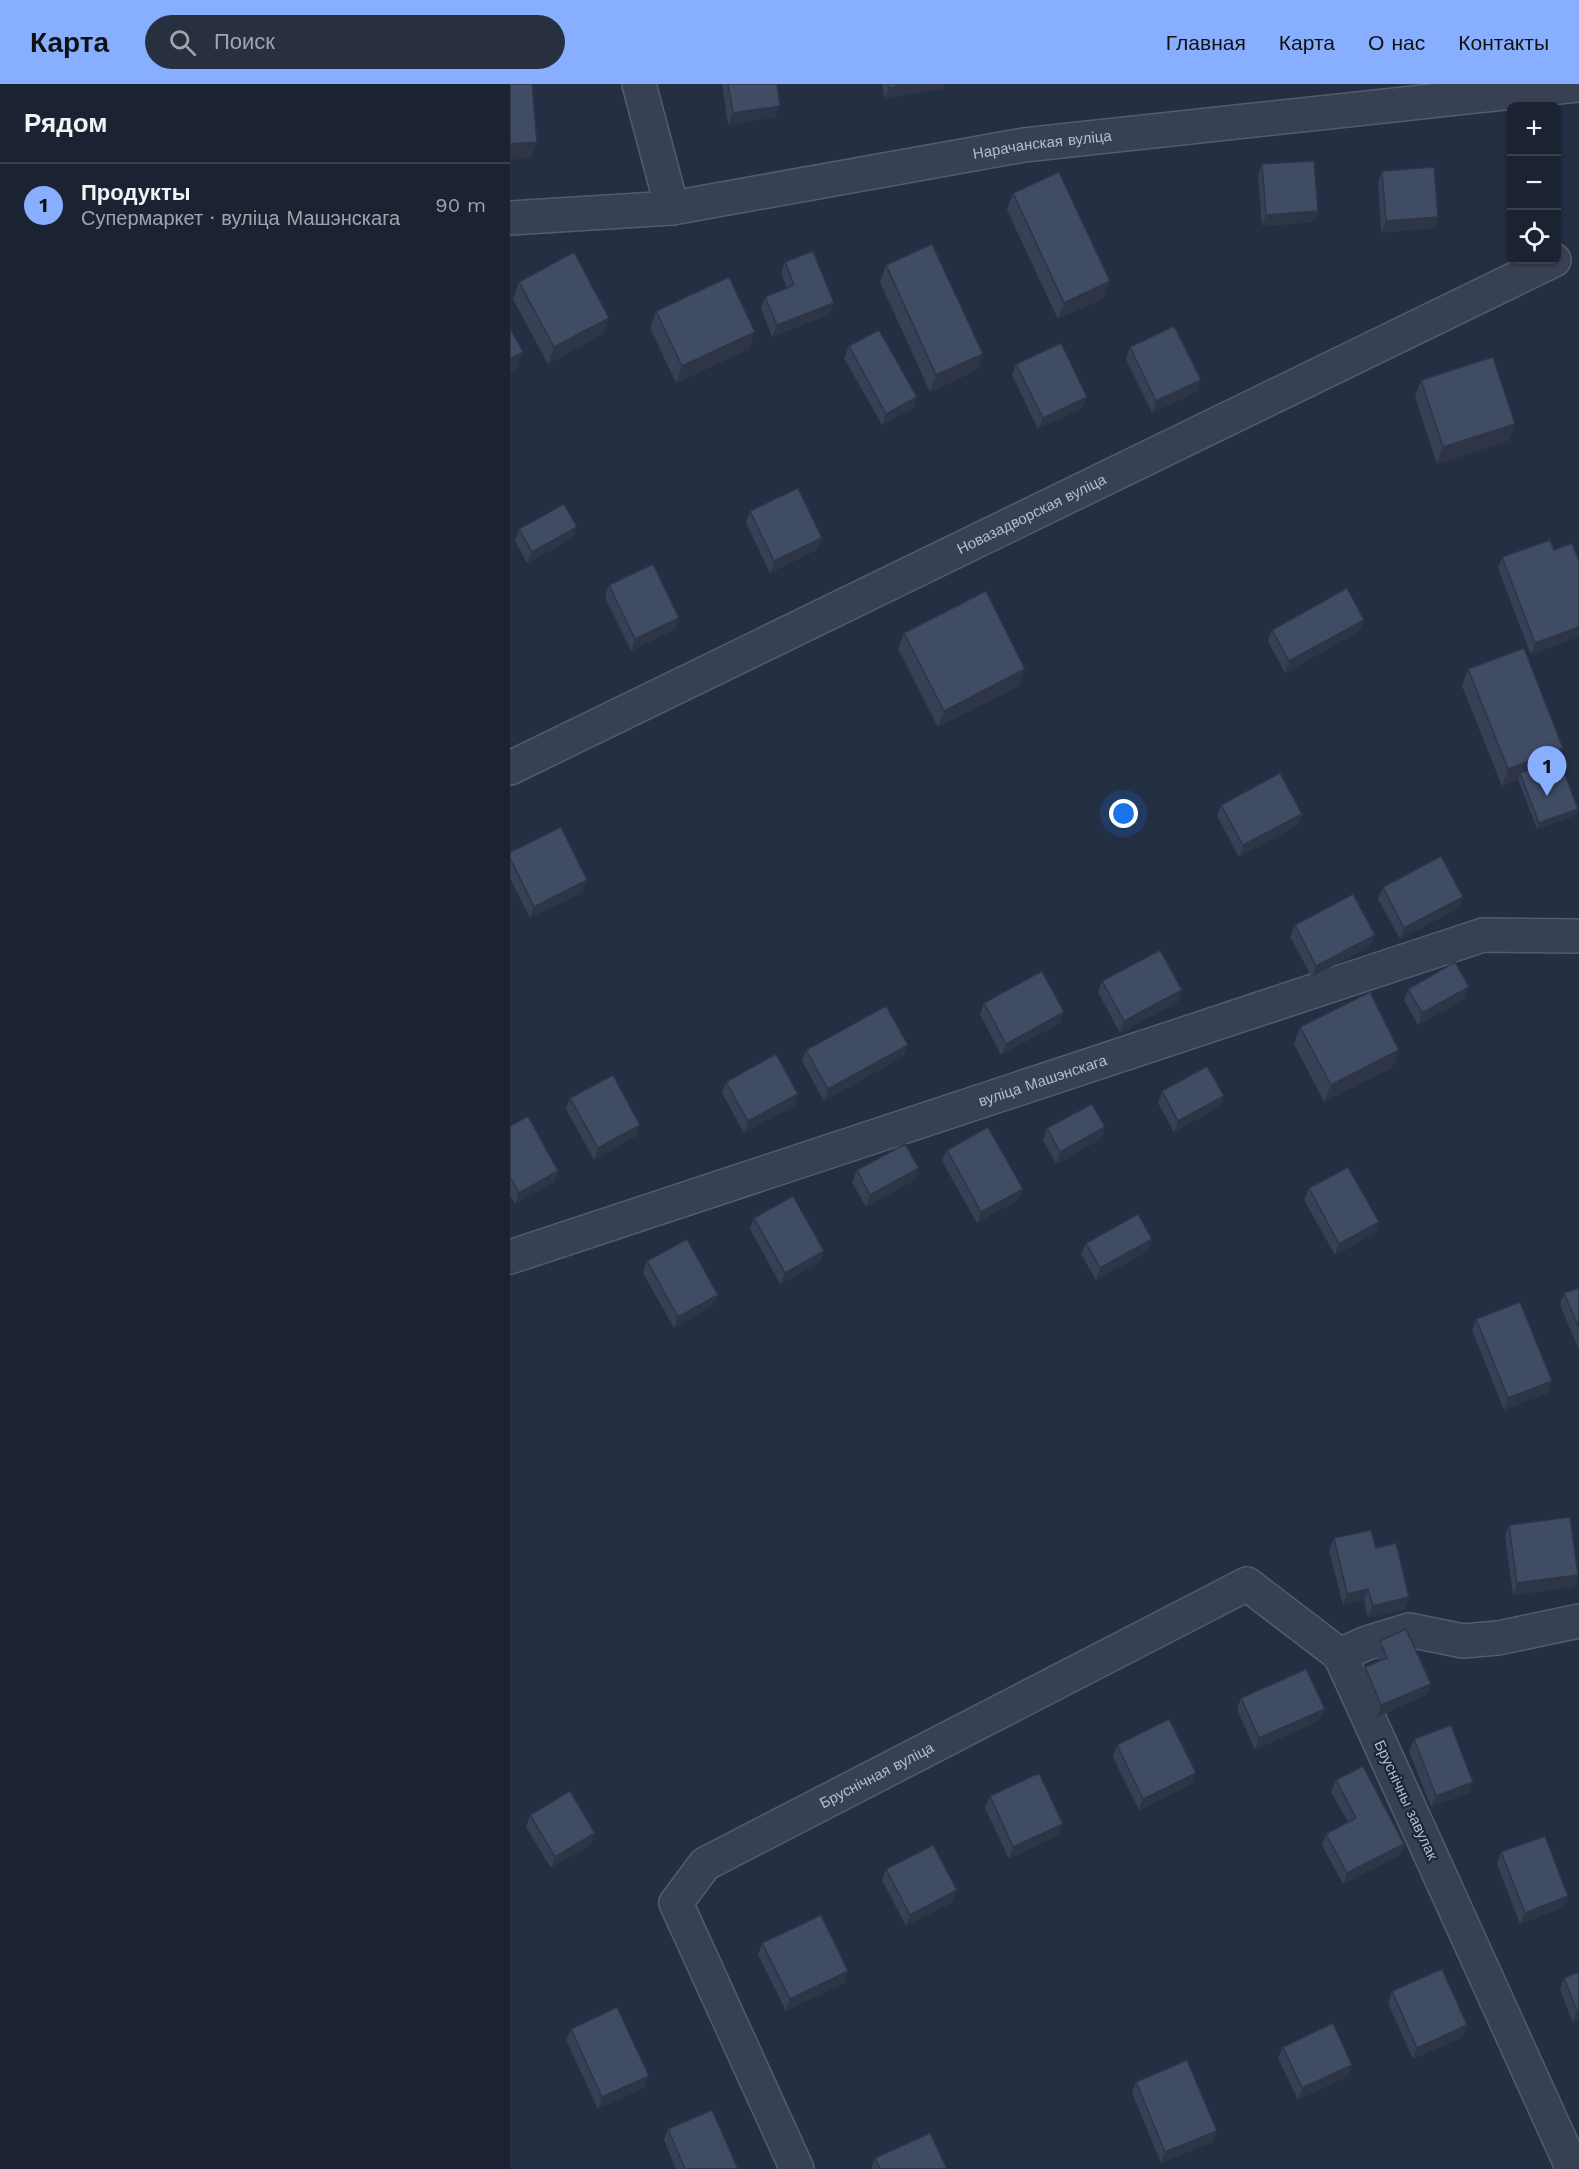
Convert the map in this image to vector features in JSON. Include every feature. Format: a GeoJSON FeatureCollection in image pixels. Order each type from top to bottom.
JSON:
{"type":"FeatureCollection","features":[{"type":"Feature","properties":{"kind":"street"},"geometry":{"type":"LineString","coordinates":[[639,84],[672,208]]}},
{"type":"Feature","properties":{"kind":"street","name":"Нарачанская вуліца"},"geometry":{"type":"LineString","coordinates":[[510,218],[672,208],[1024,145],[1579,85]]}},
{"type":"Feature","properties":{"kind":"street","name":"Новазадворская вуліца"},"geometry":{"type":"LineString","coordinates":[[1561,256],[1579,247]]}},
{"type":"Feature","properties":{"kind":"street","name":"Новазадворская вуліца"},"geometry":{"type":"LineString","coordinates":[[510,768],[1545,264]]}},
{"type":"Feature","properties":{"kind":"street","name":"вуліца Машэнскага"},"geometry":{"type":"LineString","coordinates":[[510,1257],[1483,935],[1579,936]]}},
{"type":"Feature","properties":{"kind":"street","name":"Бруснічная вуліца"},"geometry":{"type":"LineString","coordinates":[[797,2169],[676,1903],[705,1864],[1247,1584],[1340,1655]]}},
{"type":"Feature","properties":{"kind":"street"},"geometry":{"type":"LineString","coordinates":[[1340,1655],[1367,1643],[1409,1630],[1463,1641],[1498,1638],[1579,1622]]}},
{"type":"Feature","properties":{"kind":"street","name":"Бруснічны завулак"},"geometry":{"type":"LineString","coordinates":[[1340,1655],[1573,2169]]}},
{"type":"Feature","properties":{"kind":"building"},"geometry":{"type":"Polygon","coordinates":[[[510,84],[532,84],[537,142],[510,144],[510,84]]]}},
{"type":"Feature","properties":{"kind":"building"},"geometry":{"type":"Polygon","coordinates":[[[728,84],[777,84],[780,106],[733,113],[728,84]]]}},
{"type":"Feature","properties":{"kind":"building"},"geometry":{"type":"Polygon","coordinates":[[[888,84],[907,84],[889,88],[888,84]]]}},
{"type":"Feature","properties":{"kind":"building"},"geometry":{"type":"Polygon","coordinates":[[[1314,161],[1318,211],[1266,215],[1262,164],[1314,161]]]}},
{"type":"Feature","properties":{"kind":"building"},"geometry":{"type":"Polygon","coordinates":[[[1434,167],[1438,217],[1386,221],[1382,171],[1434,167]]]}},
{"type":"Feature","properties":{"kind":"building"},"geometry":{"type":"Polygon","coordinates":[[[1059,172],[1110,281],[1064,303],[1013,193],[1059,172]]]}},
{"type":"Feature","properties":{"kind":"building"},"geometry":{"type":"Polygon","coordinates":[[[932,244],[983,354],[936,375],[886,265],[932,244]]]}},
{"type":"Feature","properties":{"kind":"building"},"geometry":{"type":"Polygon","coordinates":[[[813,251],[834,303],[777,325],[765,297],[794,285],[785,262],[813,251]]]}},
{"type":"Feature","properties":{"kind":"building"},"geometry":{"type":"Polygon","coordinates":[[[574,252],[609,318],[554,347],[519,282],[574,252]]]}},
{"type":"Feature","properties":{"kind":"building"},"geometry":{"type":"Polygon","coordinates":[[[729,277],[755,332],[682,366],[656,311],[729,277]]]}},
{"type":"Feature","properties":{"kind":"building"},"geometry":{"type":"Polygon","coordinates":[[[1174,326],[1201,380],[1156,401],[1130,347],[1174,326]]]}},
{"type":"Feature","properties":{"kind":"building"},"geometry":{"type":"Polygon","coordinates":[[[510,328],[523,352],[510,359],[510,328]]]}},
{"type":"Feature","properties":{"kind":"building"},"geometry":{"type":"Polygon","coordinates":[[[879,330],[917,397],[886,414],[849,346],[879,330]]]}},
{"type":"Feature","properties":{"kind":"building"},"geometry":{"type":"Polygon","coordinates":[[[1061,343],[1087,397],[1043,418],[1016,364],[1061,343]]]}},
{"type":"Feature","properties":{"kind":"building"},"geometry":{"type":"Polygon","coordinates":[[[1493,357],[1515,424],[1443,447],[1421,380],[1493,357]]]}},
{"type":"Feature","properties":{"kind":"building"},"geometry":{"type":"Polygon","coordinates":[[[798,488],[822,538],[774,561],[750,511],[798,488]]]}},
{"type":"Feature","properties":{"kind":"building"},"geometry":{"type":"Polygon","coordinates":[[[564,504],[577,527],[532,552],[519,529],[564,504]]]}},
{"type":"Feature","properties":{"kind":"building"},"geometry":{"type":"Polygon","coordinates":[[[1550,540],[1554,550],[1572,543],[1579,561],[1579,627],[1535,643],[1502,557],[1550,540]]]}},
{"type":"Feature","properties":{"kind":"building"},"geometry":{"type":"Polygon","coordinates":[[[653,564],[679,618],[635,639],[609,585],[653,564]]]}},
{"type":"Feature","properties":{"kind":"building"},"geometry":{"type":"Polygon","coordinates":[[[1347,588],[1364,620],[1289,661],[1272,630],[1347,588]]]}},
{"type":"Feature","properties":{"kind":"building"},"geometry":{"type":"Polygon","coordinates":[[[986,591],[1025,669],[944,711],[904,633],[986,591]]]}},
{"type":"Feature","properties":{"kind":"building"},"geometry":{"type":"Polygon","coordinates":[[[1524,648],[1563,748],[1508,769],[1468,669],[1524,648]]]}},
{"type":"Feature","properties":{"kind":"building"},"geometry":{"type":"Polygon","coordinates":[[[1559,758],[1578,809],[1539,823],[1520,773],[1559,758]]]}},
{"type":"Feature","properties":{"kind":"building"},"geometry":{"type":"Polygon","coordinates":[[[1280,773],[1302,814],[1243,845],[1221,805],[1280,773]]]}},
{"type":"Feature","properties":{"kind":"building"},"geometry":{"type":"Polygon","coordinates":[[[561,827],[587,880],[534,907],[510,858],[510,852],[561,827]]]}},
{"type":"Feature","properties":{"kind":"building"},"geometry":{"type":"Polygon","coordinates":[[[1441,856],[1463,897],[1404,928],[1383,887],[1441,856]]]}},
{"type":"Feature","properties":{"kind":"building"},"geometry":{"type":"Polygon","coordinates":[[[1353,894],[1375,935],[1316,966],[1295,925],[1353,894]]]}},
{"type":"Feature","properties":{"kind":"building"},"geometry":{"type":"Polygon","coordinates":[[[1160,950],[1182,990],[1124,1021],[1102,981],[1160,950]]]}},
{"type":"Feature","properties":{"kind":"building"},"geometry":{"type":"Polygon","coordinates":[[[1455,962],[1469,987],[1422,1013],[1408,989],[1455,962]]]}},
{"type":"Feature","properties":{"kind":"building"},"geometry":{"type":"Polygon","coordinates":[[[1042,971],[1064,1012],[1006,1044],[984,1003],[1042,971]]]}},
{"type":"Feature","properties":{"kind":"building"},"geometry":{"type":"Polygon","coordinates":[[[1370,992],[1399,1050],[1331,1085],[1300,1027],[1370,992]]]}},
{"type":"Feature","properties":{"kind":"building"},"geometry":{"type":"Polygon","coordinates":[[[886,1006],[908,1045],[828,1089],[806,1050],[886,1006]]]}},
{"type":"Feature","properties":{"kind":"building"},"geometry":{"type":"Polygon","coordinates":[[[776,1054],[798,1094],[748,1121],[726,1082],[776,1054]]]}},
{"type":"Feature","properties":{"kind":"building"},"geometry":{"type":"Polygon","coordinates":[[[1207,1066],[1224,1096],[1178,1121],[1162,1091],[1207,1066]]]}},
{"type":"Feature","properties":{"kind":"building"},"geometry":{"type":"Polygon","coordinates":[[[613,1075],[640,1125],[598,1148],[570,1098],[613,1075]]]}},
{"type":"Feature","properties":{"kind":"building"},"geometry":{"type":"Polygon","coordinates":[[[1092,1104],[1105,1127],[1060,1152],[1047,1128],[1092,1104]]]}},
{"type":"Feature","properties":{"kind":"building"},"geometry":{"type":"Polygon","coordinates":[[[528,1116],[558,1171],[519,1193],[510,1177],[510,1126],[528,1116]]]}},
{"type":"Feature","properties":{"kind":"building"},"geometry":{"type":"Polygon","coordinates":[[[988,1127],[1023,1189],[981,1212],[947,1150],[988,1127]]]}},
{"type":"Feature","properties":{"kind":"building"},"geometry":{"type":"Polygon","coordinates":[[[905,1144],[919,1168],[870,1195],[857,1170],[905,1144]]]}},
{"type":"Feature","properties":{"kind":"building"},"geometry":{"type":"Polygon","coordinates":[[[1348,1167],[1379,1222],[1339,1244],[1309,1188],[1348,1167]]]}},
{"type":"Feature","properties":{"kind":"building"},"geometry":{"type":"Polygon","coordinates":[[[793,1196],[824,1251],[785,1273],[754,1218],[793,1196]]]}},
{"type":"Feature","properties":{"kind":"building"},"geometry":{"type":"Polygon","coordinates":[[[1138,1214],[1152,1239],[1100,1268],[1086,1243],[1138,1214]]]}},
{"type":"Feature","properties":{"kind":"building"},"geometry":{"type":"Polygon","coordinates":[[[687,1239],[718,1295],[678,1317],[647,1261],[687,1239]]]}},
{"type":"Feature","properties":{"kind":"building"},"geometry":{"type":"Polygon","coordinates":[[[1579,1288],[1579,1328],[1564,1293],[1579,1288]]]}},
{"type":"Feature","properties":{"kind":"building"},"geometry":{"type":"Polygon","coordinates":[[[1520,1302],[1552,1381],[1508,1398],[1476,1319],[1520,1302]]]}},
{"type":"Feature","properties":{"kind":"building"},"geometry":{"type":"Polygon","coordinates":[[[1570,1517],[1578,1575],[1517,1583],[1509,1525],[1570,1517]]]}},
{"type":"Feature","properties":{"kind":"building"},"geometry":{"type":"Polygon","coordinates":[[[1371,1530],[1376,1548],[1396,1543],[1409,1597],[1373,1606],[1368,1589],[1347,1594],[1334,1538],[1371,1530]]]}},
{"type":"Feature","properties":{"kind":"building"},"geometry":{"type":"Polygon","coordinates":[[[1406,1629],[1431,1684],[1381,1705],[1365,1667],[1387,1658],[1380,1641],[1406,1629]]]}},
{"type":"Feature","properties":{"kind":"building"},"geometry":{"type":"Polygon","coordinates":[[[1306,1669],[1325,1709],[1259,1738],[1241,1698],[1306,1669]]]}},
{"type":"Feature","properties":{"kind":"building"},"geometry":{"type":"Polygon","coordinates":[[[1169,1719],[1196,1773],[1143,1799],[1117,1745],[1169,1719]]]}},
{"type":"Feature","properties":{"kind":"building"},"geometry":{"type":"Polygon","coordinates":[[[1451,1725],[1473,1782],[1436,1796],[1414,1739],[1451,1725]]]}},
{"type":"Feature","properties":{"kind":"building"},"geometry":{"type":"Polygon","coordinates":[[[1363,1766],[1404,1844],[1347,1873],[1326,1834],[1356,1818],[1336,1780],[1363,1766]]]}},
{"type":"Feature","properties":{"kind":"building"},"geometry":{"type":"Polygon","coordinates":[[[1039,1773],[1063,1824],[1013,1847],[990,1796],[1039,1773]]]}},
{"type":"Feature","properties":{"kind":"building"},"geometry":{"type":"Polygon","coordinates":[[[570,1791],[595,1833],[555,1857],[530,1815],[570,1791]]]}},
{"type":"Feature","properties":{"kind":"building"},"geometry":{"type":"Polygon","coordinates":[[[1545,1836],[1568,1896],[1525,1913],[1501,1852],[1545,1836]]]}},
{"type":"Feature","properties":{"kind":"building"},"geometry":{"type":"Polygon","coordinates":[[[933,1845],[957,1890],[910,1915],[886,1869],[933,1845]]]}},
{"type":"Feature","properties":{"kind":"building"},"geometry":{"type":"Polygon","coordinates":[[[821,1915],[848,1971],[790,1999],[762,1943],[821,1915]]]}},
{"type":"Feature","properties":{"kind":"building"},"geometry":{"type":"Polygon","coordinates":[[[1442,1969],[1467,2025],[1417,2048],[1392,1991],[1442,1969]]]}},
{"type":"Feature","properties":{"kind":"building"},"geometry":{"type":"Polygon","coordinates":[[[1579,1972],[1579,2010],[1577,2011],[1564,1978],[1579,1972]]]}},
{"type":"Feature","properties":{"kind":"building"},"geometry":{"type":"Polygon","coordinates":[[[617,2007],[649,2076],[602,2097],[571,2029],[617,2007]]]}},
{"type":"Feature","properties":{"kind":"building"},"geometry":{"type":"Polygon","coordinates":[[[1333,2023],[1352,2065],[1302,2088],[1283,2047],[1333,2023]]]}},
{"type":"Feature","properties":{"kind":"building"},"geometry":{"type":"Polygon","coordinates":[[[1187,2060],[1217,2131],[1165,2152],[1136,2082],[1187,2060]]]}},
{"type":"Feature","properties":{"kind":"building"},"geometry":{"type":"Polygon","coordinates":[[[712,2110],[738,2169],[685,2169],[668,2129],[712,2110]]]}},
{"type":"Feature","properties":{"kind":"building"},"geometry":{"type":"Polygon","coordinates":[[[930,2133],[947,2169],[880,2169],[875,2158],[930,2133]]]}},
{"type":"Feature","properties":{"kind":"place","name":"Продукты"},"geometry":{"type":"Point","coordinates":[1547,796]}}]}
